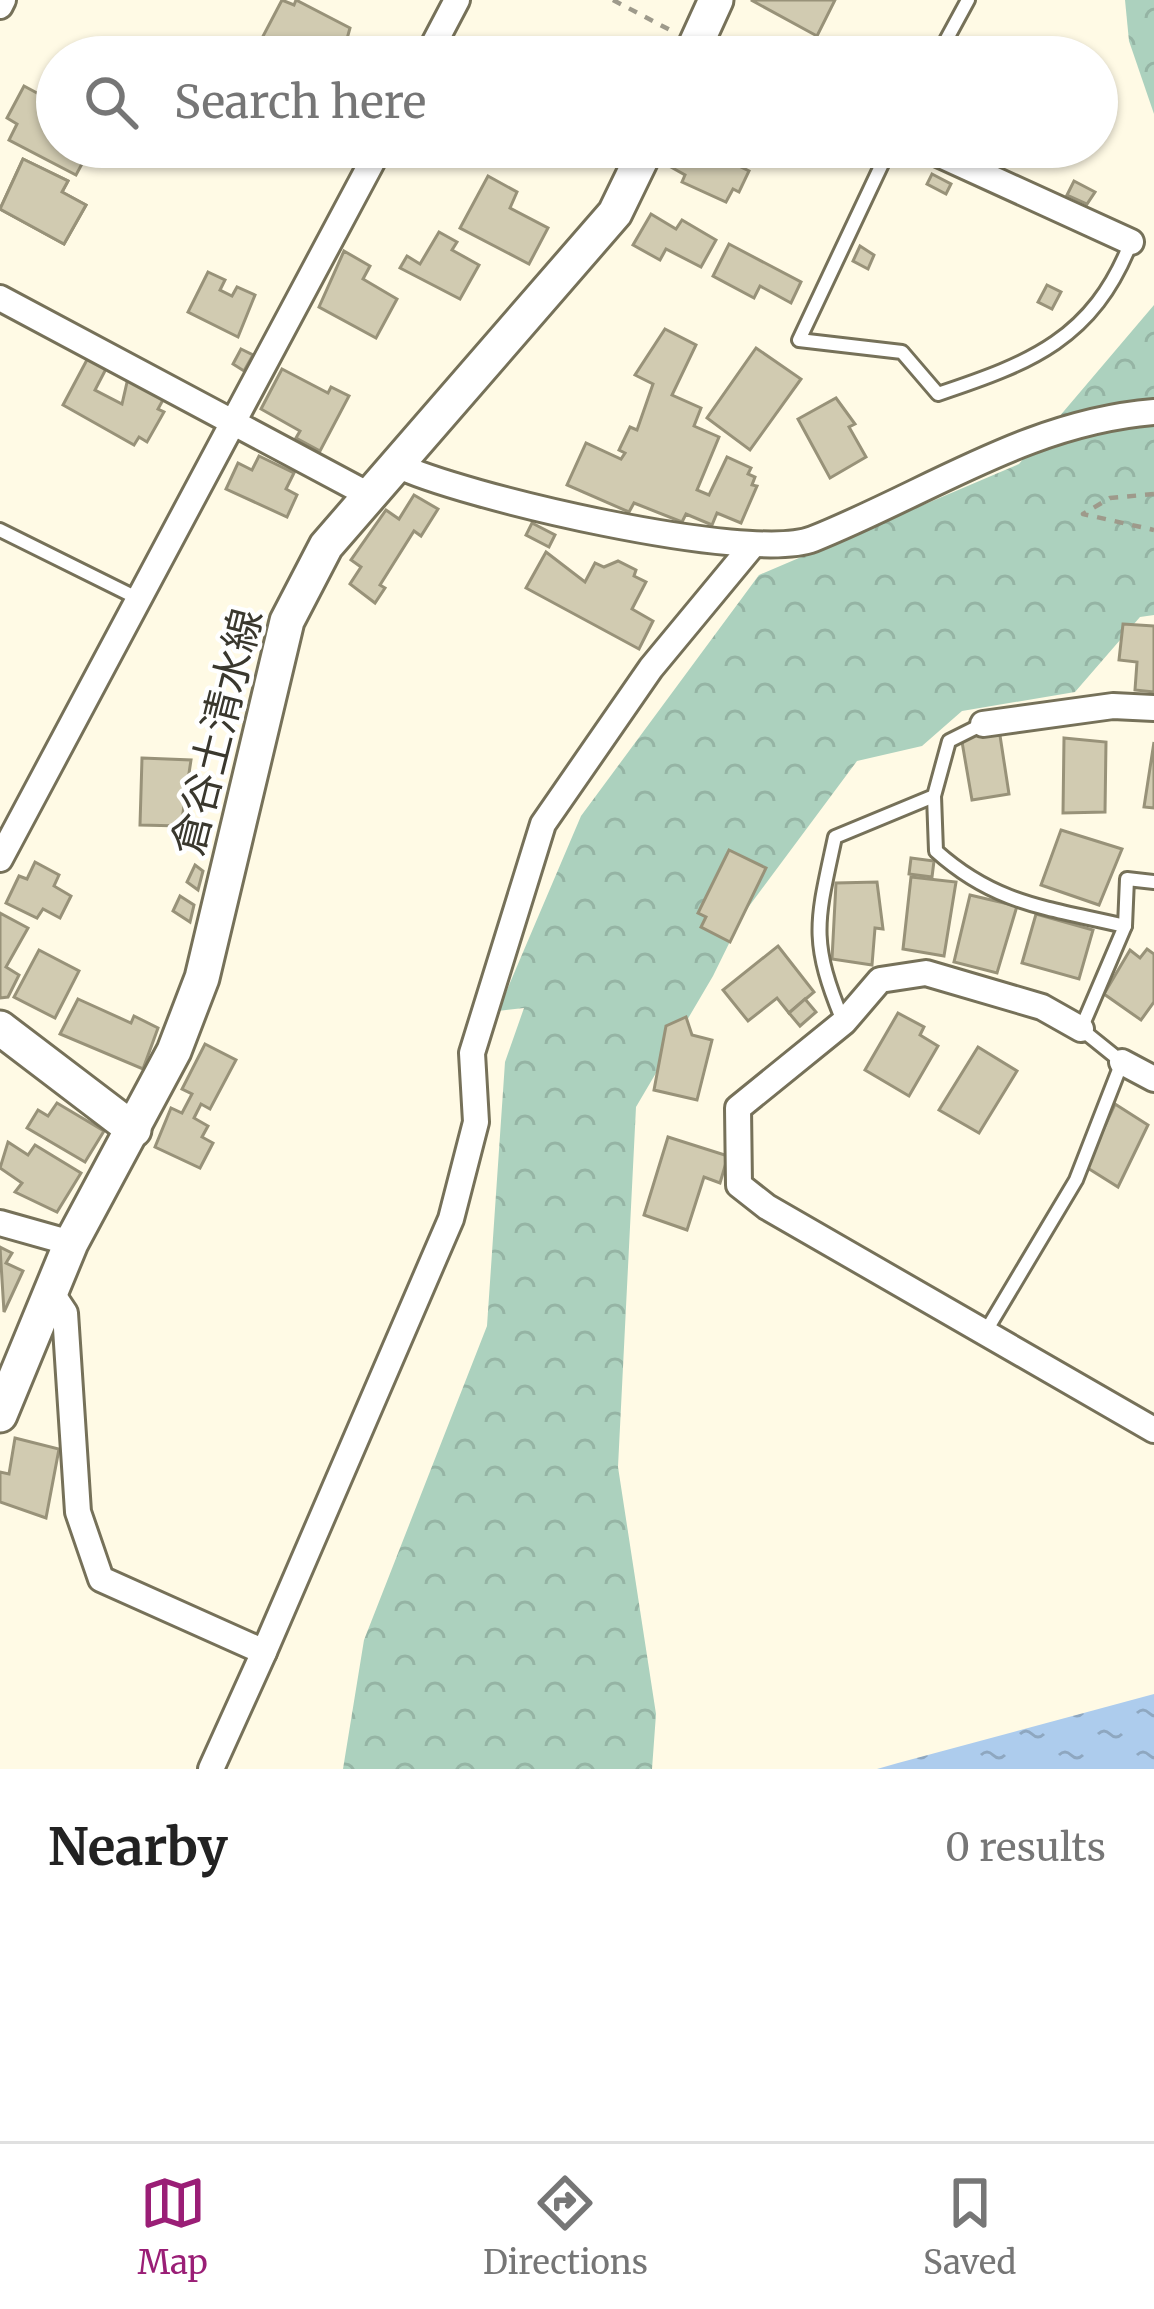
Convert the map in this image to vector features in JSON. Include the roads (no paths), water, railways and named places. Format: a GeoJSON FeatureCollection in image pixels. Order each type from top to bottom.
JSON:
{"type":"FeatureCollection","features":[{"type":"Feature","properties":{"kind":"main road"},"geometry":{"type":"LineString","coordinates":[[708,36],[716,0]]}},
{"type":"Feature","properties":{"kind":"main road","name":"倉谷土清水線"},"geometry":{"type":"LineString","coordinates":[[0,1415],[71,1243],[175,1051],[202,978],[287,622],[326,546],[615,213],[637,168]]}},
{"type":"Feature","properties":{"kind":"main road"},"geometry":{"type":"LineString","coordinates":[[0,1028],[134,1130]]}},
{"type":"Feature","properties":{"kind":"street"},"geometry":{"type":"LineString","coordinates":[[438,36],[457,0]]}},
{"type":"Feature","properties":{"kind":"street"},"geometry":{"type":"LineString","coordinates":[[0,859],[369,168]]}},
{"type":"Feature","properties":{"kind":"street"},"geometry":{"type":"LineString","coordinates":[[968,168],[1131,242]]}},
{"type":"Feature","properties":{"kind":"street"},"geometry":{"type":"LineString","coordinates":[[0,298],[369,495]]}},
{"type":"Feature","properties":{"kind":"street"},"geometry":{"type":"LineString","coordinates":[[395,464],[433,483],[581,517],[752,546],[811,540],[952,470],[1071,425],[1154,412]]}},
{"type":"Feature","properties":{"kind":"street"},"geometry":{"type":"LineString","coordinates":[[211,1769],[451,1219],[476,1122],[472,1053],[543,824],[651,668],[752,546]]}},
{"type":"Feature","properties":{"kind":"street"},"geometry":{"type":"LineString","coordinates":[[983,724],[1113,706],[1154,708]]}},
{"type":"Feature","properties":{"kind":"street"},"geometry":{"type":"LineString","coordinates":[[1081,1029],[1042,1007],[926,973],[880,980],[844,1022],[738,1108],[739,1185],[767,1207],[1154,1430]]}},
{"type":"Feature","properties":{"kind":"street"},"geometry":{"type":"LineString","coordinates":[[1122,1062],[1154,1079]]}},
{"type":"Feature","properties":{"kind":"street"},"geometry":{"type":"LineString","coordinates":[[0,1223],[71,1243]]}},
{"type":"Feature","properties":{"kind":"street"},"geometry":{"type":"LineString","coordinates":[[50,1292],[65,1313],[78,1512],[101,1579],[264,1652]]}},
{"type":"Feature","properties":{"kind":"lane"},"geometry":{"type":"LineString","coordinates":[[948,36],[968,0]]}},
{"type":"Feature","properties":{"kind":"lane"},"geometry":{"type":"LineString","coordinates":[[880,168],[799,340],[902,352],[938,394],[1023,365],[1100,306],[1131,242]]}},
{"type":"Feature","properties":{"kind":"lane"},"geometry":{"type":"LineString","coordinates":[[0,530],[141,600]]}},
{"type":"Feature","properties":{"kind":"lane"},"geometry":{"type":"LineString","coordinates":[[983,724],[949,741],[934,796],[936,851],[970,882],[996,895],[1125,926]]}},
{"type":"Feature","properties":{"kind":"lane"},"geometry":{"type":"LineString","coordinates":[[844,1022],[825,978],[815,929],[835,837],[934,796]]}},
{"type":"Feature","properties":{"kind":"lane"},"geometry":{"type":"LineString","coordinates":[[986,1330],[1076,1180],[1122,1062],[1081,1029],[1125,926],[1127,879],[1154,882]]}},
{"type":"Feature","properties":{"kind":"water"},"geometry":{"type":"Polygon","coordinates":[[[1154,1694],[1154,1769],[877,1769],[898,1763],[1154,1694]]]}}]}
